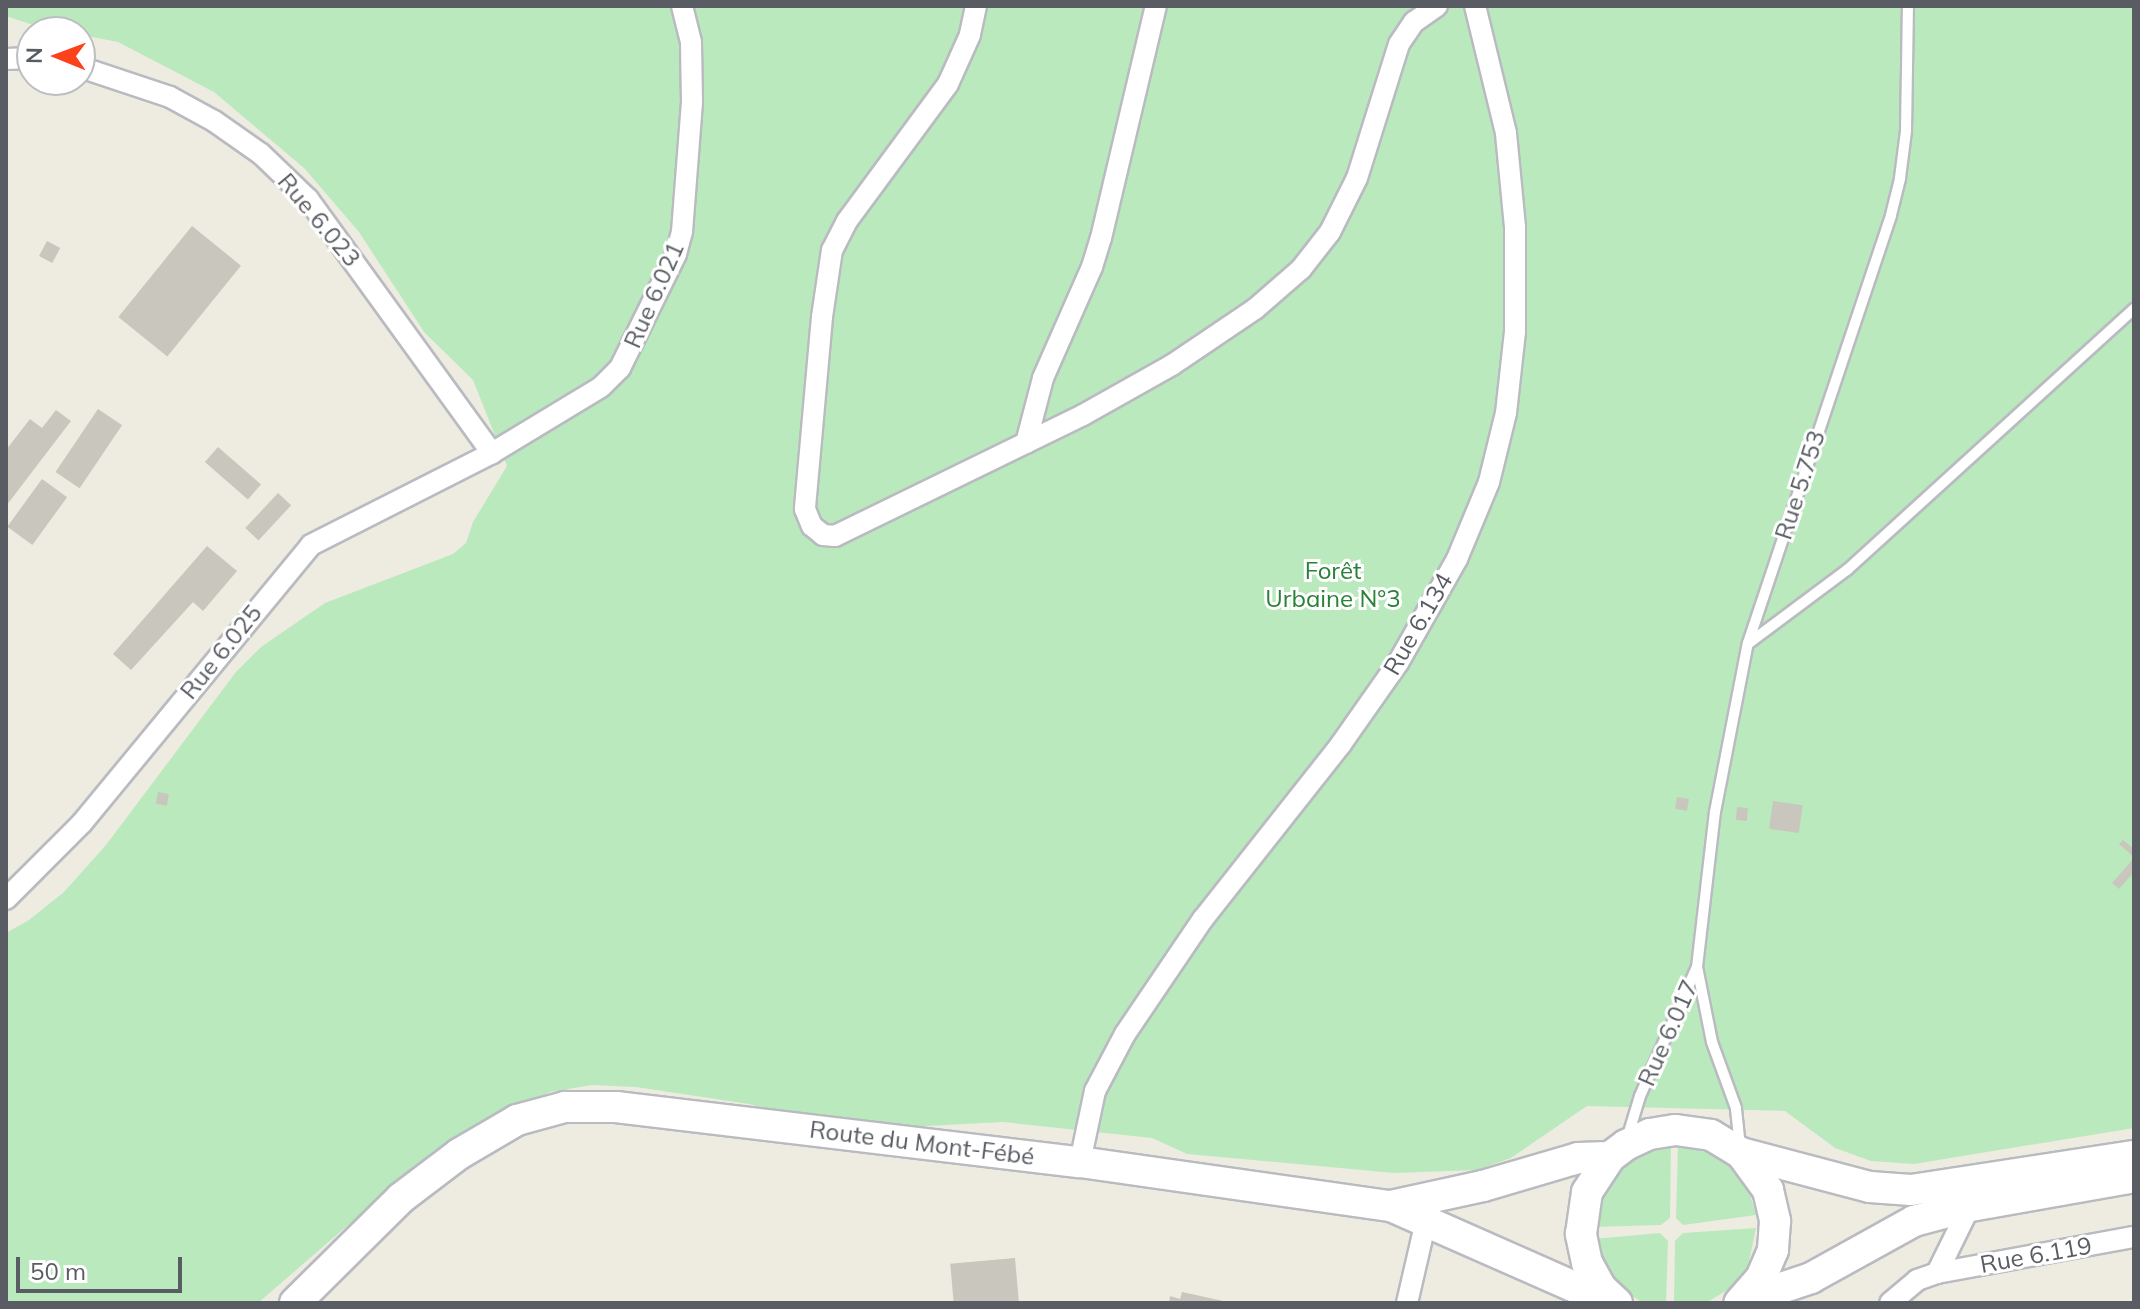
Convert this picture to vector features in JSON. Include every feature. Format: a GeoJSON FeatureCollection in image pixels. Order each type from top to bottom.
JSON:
{"type":"FeatureCollection","features":[{"type":"Feature","properties":{"kind":"street","name":"Rue 6.021"},"geometry":{"type":"LineString","coordinates":[[486,456],[601,387],[620,368],[676,254],[682,232],[692,102],[691,42],[682,6]]}},
{"type":"Feature","properties":{"kind":"street"},"geometry":{"type":"LineString","coordinates":[[976,6],[970,35],[948,84],[847,221],[832,250],[822,317],[805,509],[812,526],[823,535],[835,536],[1026,443],[1172,365],[1255,309],[1301,269],[1330,232],[1357,178],[1399,44],[1414,22],[1437,6]]}},
{"type":"Feature","properties":{"kind":"street"},"geometry":{"type":"LineString","coordinates":[[1026,443],[1043,378],[1092,267],[1101,238],[1156,6]]}},
{"type":"Feature","properties":{"kind":"street","name":"Rue 6.134"},"geometry":{"type":"LineString","coordinates":[[1080,1162],[1095,1091],[1125,1034],[1203,919],[1341,744],[1398,663],[1457,559],[1489,482],[1506,413],[1515,332],[1515,227],[1506,133],[1475,6]]}},
{"type":"Feature","properties":{"kind":"street","name":"Rue 6.023"},"geometry":{"type":"LineString","coordinates":[[96,72],[170,97],[214,121],[261,154],[308,199],[486,456]]}},
{"type":"Feature","properties":{"kind":"street","name":"Rue 6.025"},"geometry":{"type":"LineString","coordinates":[[8,895],[82,823],[311,545],[486,456]]}},
{"type":"Feature","properties":{"kind":"street","name":"Route du Mont-Fébé"},"geometry":{"type":"LineString","coordinates":[[295,1303],[401,1198],[485,1136],[545,1109],[616,1107],[1080,1162],[1391,1206],[1483,1186],[1578,1158],[1618,1151]]}},
{"type":"Feature","properties":{"kind":"street","name":"Rue 6.017"},"geometry":{"type":"LineString","coordinates":[[1614,1303],[1587,1263],[1581,1234],[1587,1192],[1618,1151],[1650,1134],[1676,1130],[1711,1135],[1741,1153],[1768,1190],[1775,1221],[1773,1250],[1761,1278],[1740,1302]]}},
{"type":"Feature","properties":{"kind":"street"},"geometry":{"type":"LineString","coordinates":[[1741,1153],[1870,1187],[1911,1190],[2134,1156]]}},
{"type":"Feature","properties":{"kind":"street"},"geometry":{"type":"LineString","coordinates":[[1740,1302],[1811,1278],[1914,1221],[1970,1206],[2134,1177]]}},
{"type":"Feature","properties":{"kind":"street"},"geometry":{"type":"LineString","coordinates":[[1391,1206],[1614,1303]]}},
{"type":"Feature","properties":{"kind":"street"},"geometry":{"type":"LineString","coordinates":[[1937,1273],[1970,1206]]}},
{"type":"Feature","properties":{"kind":"street"},"geometry":{"type":"LineString","coordinates":[[1407,1303],[1426,1221]]}},
{"type":"Feature","properties":{"kind":"street","name":"Rue 6.119"},"geometry":{"type":"LineString","coordinates":[[1917,1280],[1937,1273],[2134,1237]]}},
{"type":"Feature","properties":{"kind":"street"},"geometry":{"type":"LineString","coordinates":[[1890,1303],[1917,1280]]}},
{"type":"Feature","properties":{"kind":"street"},"geometry":{"type":"LineString","coordinates":[[1917,1280],[1919,1303]]}},
{"type":"Feature","properties":{"kind":"lane","name":"Rue 5.753"},"geometry":{"type":"LineString","coordinates":[[1697,967],[1715,812],[1748,643],[1891,215],[1906,131],[1908,6]]}},
{"type":"Feature","properties":{"kind":"lane"},"geometry":{"type":"LineString","coordinates":[[1748,643],[1847,570],[2134,309]]}},
{"type":"Feature","properties":{"kind":"lane","name":"Rue 6.017"},"geometry":{"type":"LineString","coordinates":[[1618,1151],[1697,967]]}},
{"type":"Feature","properties":{"kind":"lane","name":"Rue 6.017"},"geometry":{"type":"LineString","coordinates":[[1697,967],[1712,1042],[1736,1108],[1741,1153]]}},
{"type":"Feature","properties":{"kind":"green space","name":"Forêt Urbaine N°3"},"geometry":{"type":"Polygon","coordinates":[[[6,6],[2134,6],[2134,1128],[1914,1164],[1871,1161],[1835,1148],[1785,1111],[1587,1106],[1511,1158],[1477,1170],[1394,1173],[1187,1154],[1152,1138],[1003,1122],[888,1128],[804,1118],[749,1104],[636,1087],[592,1085],[550,1092],[475,1127],[369,1207],[258,1303],[6,1303],[6,933],[29,920],[64,892],[106,845],[236,672],[261,647],[325,603],[453,554],[466,543],[473,522],[507,466],[473,380],[424,332],[359,232],[304,168],[214,92],[118,42],[96,38],[96,16],[16,16],[16,19],[6,16],[6,6]]]}},
{"type":"Feature","properties":{"kind":"green space"},"geometry":{"type":"Polygon","coordinates":[[[1671,1145],[1670,1218],[1661,1225],[1593,1227],[1602,1189],[1617,1168],[1638,1153],[1671,1145]]]}},
{"type":"Feature","properties":{"kind":"green space"},"geometry":{"type":"Polygon","coordinates":[[[1678,1145],[1713,1154],[1734,1169],[1749,1191],[1756,1215],[1683,1225],[1676,1218],[1678,1145]]]}},
{"type":"Feature","properties":{"kind":"green space"},"geometry":{"type":"Polygon","coordinates":[[[1756,1228],[1748,1266],[1732,1287],[1706,1303],[1674,1303],[1675,1241],[1683,1233],[1756,1228]]]}},
{"type":"Feature","properties":{"kind":"green space"},"geometry":{"type":"Polygon","coordinates":[[[1660,1233],[1668,1241],[1666,1303],[1643,1303],[1616,1285],[1601,1264],[1593,1239],[1660,1233]]]}},
{"type":"Feature","properties":{"kind":"building"},"geometry":{"type":"Polygon","coordinates":[[[192,226],[241,266],[167,357],[118,317],[192,226]]]}},
{"type":"Feature","properties":{"kind":"building"},"geometry":{"type":"Polygon","coordinates":[[[47,241],[60,248],[52,263],[39,256],[47,241]]]}},
{"type":"Feature","properties":{"kind":"building"},"geometry":{"type":"Polygon","coordinates":[[[98,409],[122,425],[80,488],[56,472],[98,409]]]}},
{"type":"Feature","properties":{"kind":"building"},"geometry":{"type":"Polygon","coordinates":[[[56,410],[71,421],[6,506],[6,450],[30,419],[42,428],[56,410]]]}},
{"type":"Feature","properties":{"kind":"building"},"geometry":{"type":"Polygon","coordinates":[[[218,447],[261,484],[248,499],[205,462],[218,447]]]}},
{"type":"Feature","properties":{"kind":"building"},"geometry":{"type":"Polygon","coordinates":[[[42,479],[67,497],[32,545],[7,527],[42,479]]]}},
{"type":"Feature","properties":{"kind":"building"},"geometry":{"type":"Polygon","coordinates":[[[278,493],[291,505],[258,540],[245,528],[278,493]]]}},
{"type":"Feature","properties":{"kind":"building"},"geometry":{"type":"Polygon","coordinates":[[[207,546],[237,571],[203,611],[193,602],[131,670],[113,654],[207,546]]]}},
{"type":"Feature","properties":{"kind":"building"},"geometry":{"type":"Polygon","coordinates":[[[158,792],[169,794],[167,806],[156,804],[158,792]]]}},
{"type":"Feature","properties":{"kind":"building"},"geometry":{"type":"Polygon","coordinates":[[[1677,797],[1689,799],[1687,811],[1675,809],[1677,797]]]}},
{"type":"Feature","properties":{"kind":"building"},"geometry":{"type":"Polygon","coordinates":[[[1773,801],[1803,805],[1799,833],[1769,829],[1773,801]]]}},
{"type":"Feature","properties":{"kind":"building"},"geometry":{"type":"Polygon","coordinates":[[[1737,807],[1748,808],[1747,821],[1736,820],[1737,807]]]}},
{"type":"Feature","properties":{"kind":"building"},"geometry":{"type":"Polygon","coordinates":[[[2123,840],[2134,849],[2134,857],[2119,844],[2123,840]]]}},
{"type":"Feature","properties":{"kind":"building"},"geometry":{"type":"Polygon","coordinates":[[[2134,858],[2134,872],[2119,889],[2112,883],[2134,858]]]}},
{"type":"Feature","properties":{"kind":"building"},"geometry":{"type":"Polygon","coordinates":[[[1015,1258],[1019,1303],[954,1303],[950,1264],[1015,1258]]]}},
{"type":"Feature","properties":{"kind":"building"},"geometry":{"type":"Polygon","coordinates":[[[1182,1292],[1228,1303],[1169,1303],[1170,1296],[1180,1299],[1182,1292]]]}}]}
